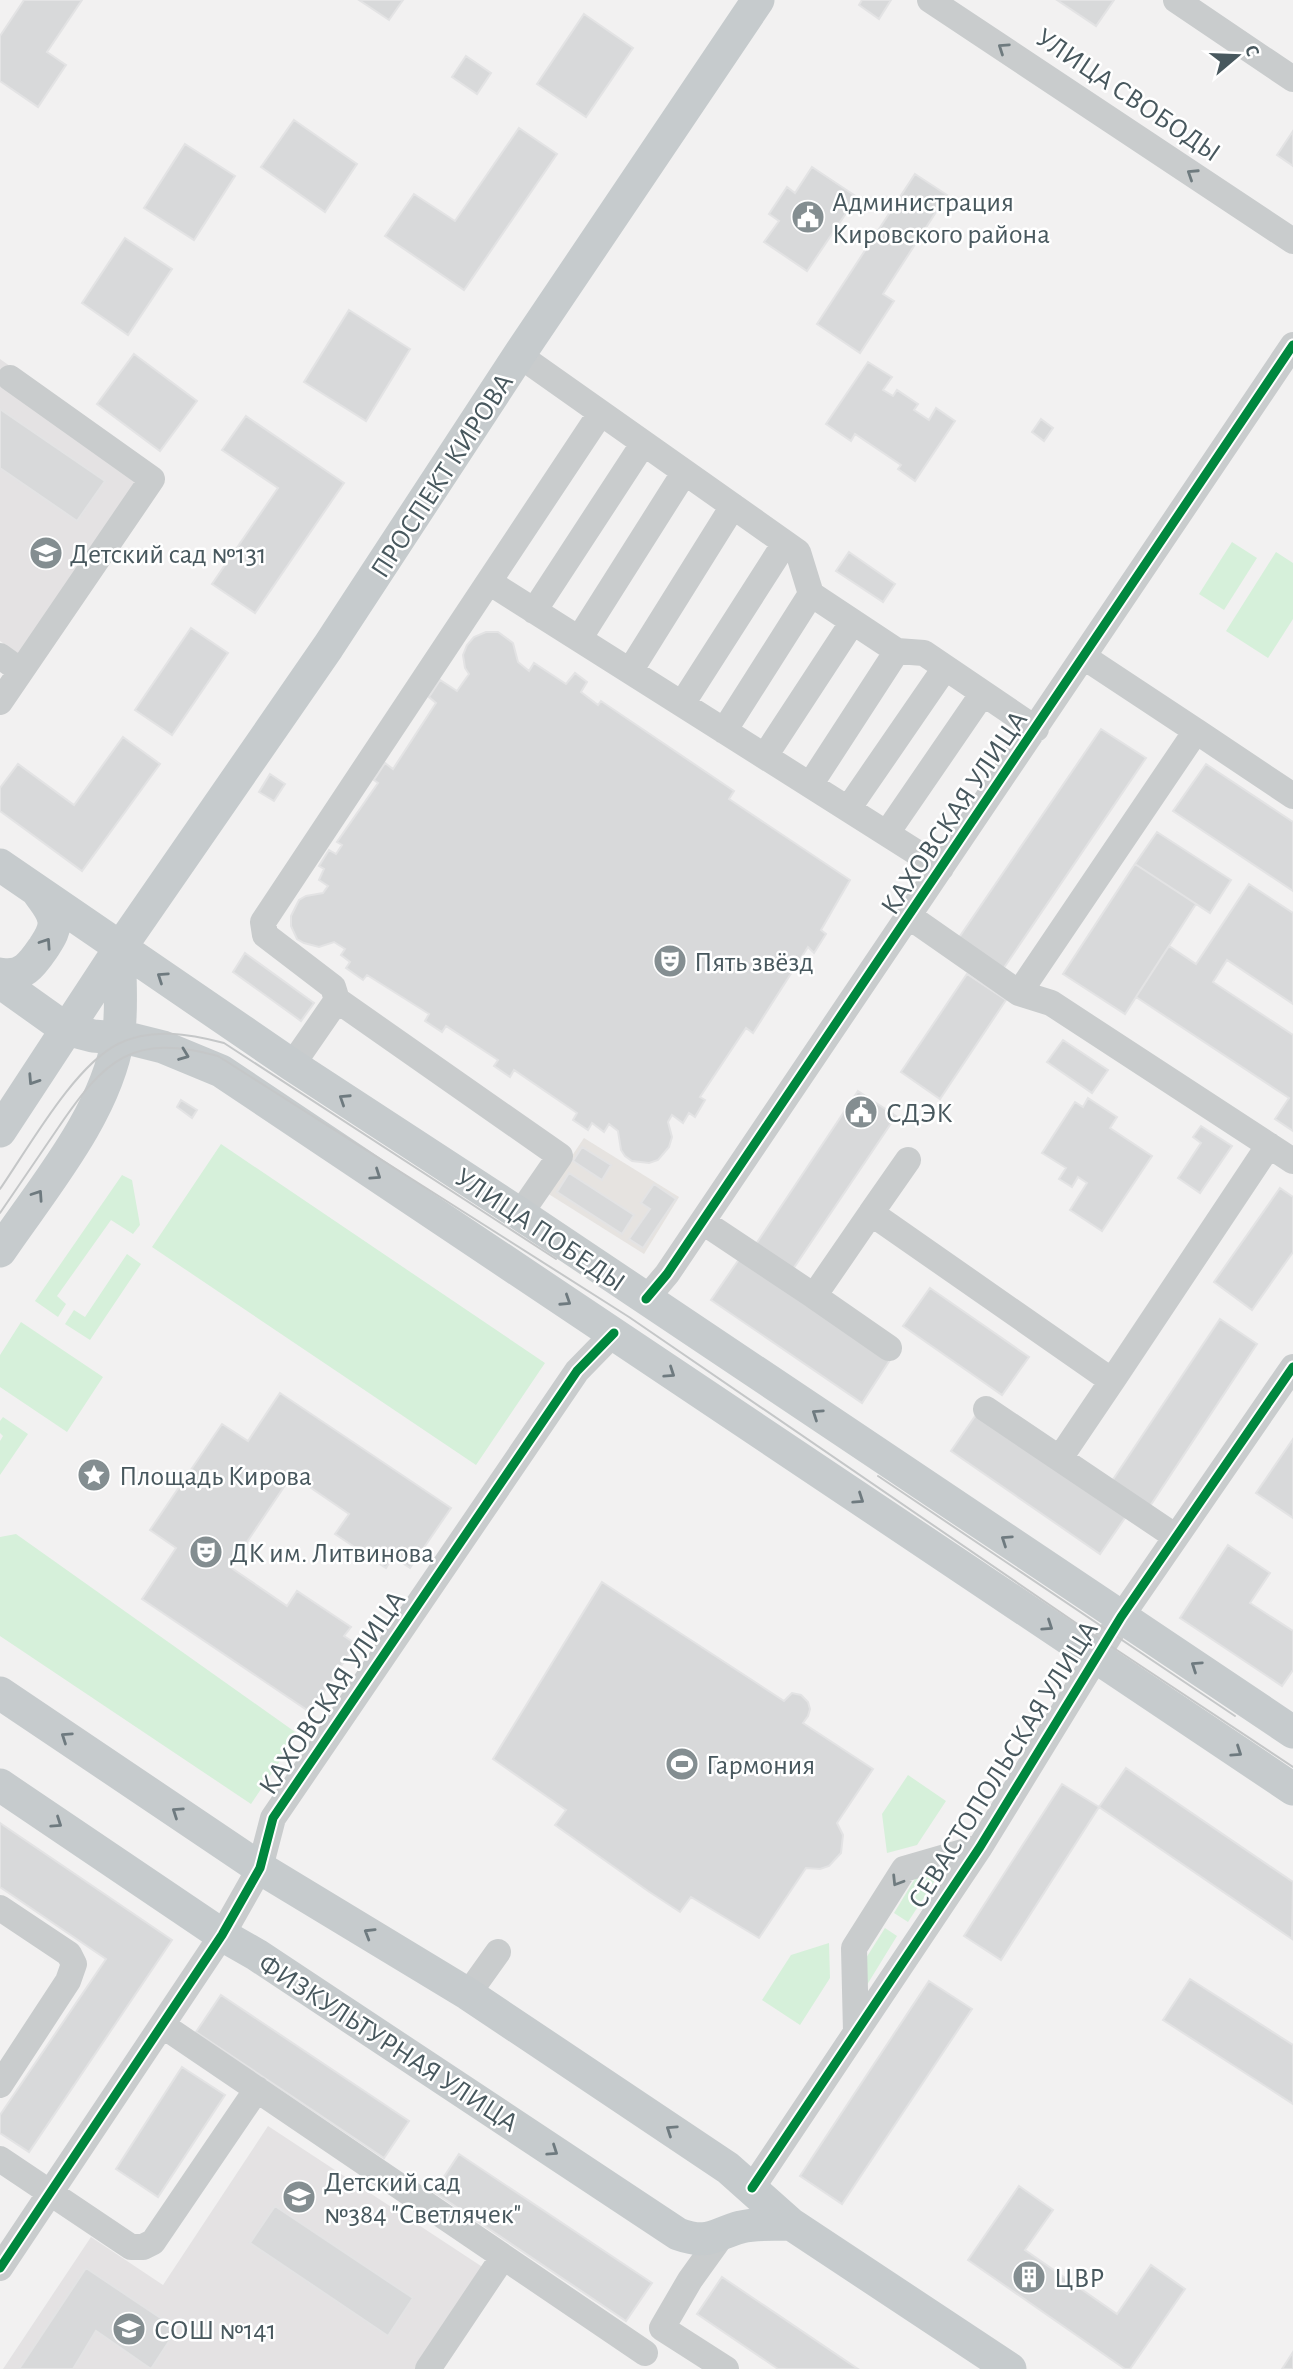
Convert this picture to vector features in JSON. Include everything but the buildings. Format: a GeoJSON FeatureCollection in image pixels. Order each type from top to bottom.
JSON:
{"type":"FeatureCollection","features":[{"type":"Feature","properties":{"kind":"main road","name":"ПРОСПЕКТ КИРОВА"},"geometry":{"type":"LineString","coordinates":[[0,1131],[120,948],[328,647],[519,355],[758,0]]}},
{"type":"Feature","properties":{"kind":"main road","name":"УЛИЦА ПОБЕДЫ"},"geometry":{"type":"LineString","coordinates":[[0,865],[292,1065],[520,1214],[1292,1730]]}},
{"type":"Feature","properties":{"kind":"main road"},"geometry":{"type":"LineString","coordinates":[[0,974],[19,974],[30,967],[53,933],[54,921],[50,908],[36,890]]}},
{"type":"Feature","properties":{"kind":"main road"},"geometry":{"type":"LineString","coordinates":[[0,1251],[89,1120],[111,1065],[118,1037],[120,948]]}},
{"type":"Feature","properties":{"kind":"main road","name":"УЛИЦА ПОБЕДЫ"},"geometry":{"type":"LineString","coordinates":[[0,982],[66,1029],[93,1036],[118,1037],[163,1046],[221,1071],[1293,1789]]}},
{"type":"Feature","properties":{"kind":"main road","name":"КАХОВСКАЯ УЛИЦА"},"geometry":{"type":"LineString","coordinates":[[614,1333],[646,1299]]}},
{"type":"Feature","properties":{"kind":"main road"},"geometry":{"type":"LineString","coordinates":[[0,1693],[260,1868],[468,1994],[740,2178],[791,2224],[1010,2369]]}},
{"type":"Feature","properties":{"kind":"main road","name":"ФИЗКУЛЬТУРНАЯ УЛИЦА"},"geometry":{"type":"LineString","coordinates":[[0,1785],[222,1935],[257,1955],[678,2234],[693,2239],[710,2239],[755,2225],[791,2224]]}},
{"type":"Feature","properties":{"kind":"main road"},"geometry":{"type":"LineString","coordinates":[[723,2234],[733,2223],[738,2207],[736,2187],[740,2178]]}},
{"type":"Feature","properties":{"kind":"street","name":"УЛИЦА СВОБОДЫ"},"geometry":{"type":"LineString","coordinates":[[930,0],[1293,241]]}},
{"type":"Feature","properties":{"kind":"street"},"geometry":{"type":"LineString","coordinates":[[1176,0],[1293,79]]}},
{"type":"Feature","properties":{"kind":"street","name":"КАХОВСКАЯ УЛИЦА"},"geometry":{"type":"LineString","coordinates":[[646,1299],[703,1222],[910,917],[1293,345]]}},
{"type":"Feature","properties":{"kind":"street"},"geometry":{"type":"LineString","coordinates":[[519,355],[798,552],[810,594],[897,651],[924,653],[1036,729]]}},
{"type":"Feature","properties":{"kind":"street"},"geometry":{"type":"LineString","coordinates":[[0,702],[10,664],[152,479],[10,378]]}},
{"type":"Feature","properties":{"kind":"street"},"geometry":{"type":"LineString","coordinates":[[520,1214],[560,1156],[337,1000],[333,987],[265,935],[263,922],[600,414]]}},
{"type":"Feature","properties":{"kind":"street"},"geometry":{"type":"LineString","coordinates":[[534,611],[643,444]]}},
{"type":"Feature","properties":{"kind":"street"},"geometry":{"type":"LineString","coordinates":[[579,639],[684,473]]}},
{"type":"Feature","properties":{"kind":"street"},"geometry":{"type":"LineString","coordinates":[[630,671],[733,506]]}},
{"type":"Feature","properties":{"kind":"street"},"geometry":{"type":"LineString","coordinates":[[682,704],[785,543]]}},
{"type":"Feature","properties":{"kind":"street"},"geometry":{"type":"LineString","coordinates":[[489,582],[941,868]]}},
{"type":"Feature","properties":{"kind":"street"},"geometry":{"type":"LineString","coordinates":[[724,731],[810,594]]}},
{"type":"Feature","properties":{"kind":"street"},"geometry":{"type":"LineString","coordinates":[[765,756],[852,623]]}},
{"type":"Feature","properties":{"kind":"street"},"geometry":{"type":"LineString","coordinates":[[810,785],[897,651]]}},
{"type":"Feature","properties":{"kind":"street"},"geometry":{"type":"LineString","coordinates":[[1084,657],[1293,796]]}},
{"type":"Feature","properties":{"kind":"street"},"geometry":{"type":"LineString","coordinates":[[848,809],[945,668]]}},
{"type":"Feature","properties":{"kind":"street"},"geometry":{"type":"LineString","coordinates":[[887,833],[983,693]]}},
{"type":"Feature","properties":{"kind":"street"},"geometry":{"type":"LineString","coordinates":[[1026,1001],[1196,731]]}},
{"type":"Feature","properties":{"kind":"street"},"geometry":{"type":"LineString","coordinates":[[910,917],[1026,1001],[1051,1003],[1293,1161]]}},
{"type":"Feature","properties":{"kind":"street"},"geometry":{"type":"LineString","coordinates":[[292,1065],[337,1000]]}},
{"type":"Feature","properties":{"kind":"street"},"geometry":{"type":"LineString","coordinates":[[1060,1458],[1269,1145]]}},
{"type":"Feature","properties":{"kind":"street"},"geometry":{"type":"LineString","coordinates":[[814,1296],[908,1160]]}},
{"type":"Feature","properties":{"kind":"street"},"geometry":{"type":"LineString","coordinates":[[872,1213],[1112,1381]]}},
{"type":"Feature","properties":{"kind":"street"},"geometry":{"type":"LineString","coordinates":[[703,1222],[889,1348]]}},
{"type":"Feature","properties":{"kind":"street","name":"КАХОВСКАЯ УЛИЦА"},"geometry":{"type":"LineString","coordinates":[[0,2268],[222,1935],[260,1868],[273,1818],[577,1371],[614,1333]]}},
{"type":"Feature","properties":{"kind":"street","name":"СЕВАСТОПОЛЬСКАЯ УЛИЦА"},"geometry":{"type":"LineString","coordinates":[[740,2178],[856,2032],[980,1847],[1121,1617],[1293,1367]]}},
{"type":"Feature","properties":{"kind":"street"},"geometry":{"type":"LineString","coordinates":[[986,1409],[1176,1537]]}},
{"type":"Feature","properties":{"kind":"street"},"geometry":{"type":"LineString","coordinates":[[856,2032],[855,1948],[904,1869],[980,1847]]}},
{"type":"Feature","properties":{"kind":"street"},"geometry":{"type":"LineString","coordinates":[[0,1908],[69,1954],[74,1964],[72,1974],[0,2085]]}},
{"type":"Feature","properties":{"kind":"street"},"geometry":{"type":"LineString","coordinates":[[468,1994],[498,1952]]}},
{"type":"Feature","properties":{"kind":"street"},"geometry":{"type":"LineString","coordinates":[[162,2025],[503,2256],[639,2361],[690,2280],[723,2234]]}},
{"type":"Feature","properties":{"kind":"street"},"geometry":{"type":"LineString","coordinates":[[0,2159],[131,2247],[143,2247],[153,2242],[257,2089]]}},
{"type":"Feature","properties":{"kind":"street"},"geometry":{"type":"LineString","coordinates":[[428,2369],[503,2256]]}},
{"type":"Feature","properties":{"kind":"street"},"geometry":{"type":"LineString","coordinates":[[662,2328],[726,2369]]}},
{"type":"Feature","properties":{"kind":"shaded area","name":"Детский сад №131"},"geometry":{"type":"Polygon","coordinates":[[[0,359],[152,466],[20,655],[0,641],[0,359]]]}},
{"type":"Feature","properties":{"kind":"shaded area"},"geometry":{"type":"Polygon","coordinates":[[[584,1138],[679,1197],[644,1254],[547,1193],[584,1138]]]}},
{"type":"Feature","properties":{"kind":"shaded area","name":"Детский сад №384 \"Светлячек\""},"geometry":{"type":"Polygon","coordinates":[[[268,2126],[484,2268],[418,2369],[3,2369],[91,2237],[163,2285],[268,2126]]]}},
{"type":"Feature","properties":{"kind":"green space"},"geometry":{"type":"Polygon","coordinates":[[[1232,542],[1257,558],[1224,610],[1199,594],[1232,542]]]}},
{"type":"Feature","properties":{"kind":"green space"},"geometry":{"type":"Polygon","coordinates":[[[1276,552],[1293,563],[1293,619],[1268,658],[1226,631],[1276,552]]]}},
{"type":"Feature","properties":{"kind":"green space"},"geometry":{"type":"Polygon","coordinates":[[[221,1144],[545,1363],[476,1465],[152,1247],[221,1144]]]}},
{"type":"Feature","properties":{"kind":"green space"},"geometry":{"type":"Polygon","coordinates":[[[122,1175],[132,1180],[140,1225],[133,1234],[111,1220],[57,1296],[66,1304],[58,1317],[35,1301],[122,1175]]]}},
{"type":"Feature","properties":{"kind":"green space"},"geometry":{"type":"Polygon","coordinates":[[[127,1254],[141,1264],[90,1340],[65,1324],[74,1310],[85,1317],[127,1254]]]}},
{"type":"Feature","properties":{"kind":"green space"},"geometry":{"type":"Polygon","coordinates":[[[21,1322],[103,1377],[67,1432],[0,1387],[0,1355],[21,1322]]]}},
{"type":"Feature","properties":{"kind":"green space"},"geometry":{"type":"Polygon","coordinates":[[[3,1417],[28,1434],[0,1475],[0,1441],[3,1436],[0,1433],[0,1421],[3,1417]]]}},
{"type":"Feature","properties":{"kind":"green space"},"geometry":{"type":"Polygon","coordinates":[[[16,1534],[298,1734],[251,1804],[0,1636],[0,1537],[16,1534]]]}},
{"type":"Feature","properties":{"kind":"green space"},"geometry":{"type":"Polygon","coordinates":[[[908,1775],[946,1801],[917,1845],[887,1853],[882,1814],[908,1775]]]}},
{"type":"Feature","properties":{"kind":"green space"},"geometry":{"type":"Polygon","coordinates":[[[941,1871],[908,1922],[894,1913],[916,1877],[941,1871]]]}},
{"type":"Feature","properties":{"kind":"green space"},"geometry":{"type":"Polygon","coordinates":[[[885,1928],[897,1936],[862,1993],[861,1966],[885,1928]]]}},
{"type":"Feature","properties":{"kind":"green space"},"geometry":{"type":"Polygon","coordinates":[[[829,1943],[830,1978],[800,2025],[762,2000],[791,1955],[829,1943]]]}},
{"type":"Feature","properties":{"kind":"tram line"},"geometry":{"type":"LineString","coordinates":[[0,1189],[53,1109],[101,1055],[118,1044],[144,1035],[184,1035],[224,1043],[556,1259]]}},
{"type":"Feature","properties":{"kind":"tram line"},"geometry":{"type":"LineString","coordinates":[[0,1213],[75,1104],[107,1069],[142,1050],[163,1048],[218,1056],[629,1317],[1076,1623],[1293,1767]]}},
{"type":"Feature","properties":{"kind":"tram line"},"geometry":{"type":"LineString","coordinates":[[878,1476],[1235,1716]]}},
{"type":"Feature","properties":{"kind":"cycle path"},"geometry":{"type":"LineString","coordinates":[[646,1299],[667,1274],[1293,345]]}},
{"type":"Feature","properties":{"kind":"cycle path"},"geometry":{"type":"LineString","coordinates":[[0,2268],[222,1935],[260,1868],[273,1818],[577,1371],[614,1333]]}},
{"type":"Feature","properties":{"kind":"cycle path"},"geometry":{"type":"LineString","coordinates":[[752,2188],[980,1847],[1121,1617],[1293,1367]]}},
{"type":"Feature","properties":{"kind":"place","name":"Администрация Кировского района"},"geometry":{"type":"Point","coordinates":[808,217]}},
{"type":"Feature","properties":{"kind":"place","name":"Детский сад №131"},"geometry":{"type":"Point","coordinates":[46,553]}},
{"type":"Feature","properties":{"kind":"place","name":"Пять звёзд"},"geometry":{"type":"Point","coordinates":[670,961]}},
{"type":"Feature","properties":{"kind":"place","name":"СДЭК"},"geometry":{"type":"Point","coordinates":[861,1112]}},
{"type":"Feature","properties":{"kind":"place","name":"Площадь Кирова"},"geometry":{"type":"Point","coordinates":[94,1475]}},
{"type":"Feature","properties":{"kind":"place","name":"ДК им. Литвинова"},"geometry":{"type":"Point","coordinates":[206,1552]}},
{"type":"Feature","properties":{"kind":"place","name":"Гармония"},"geometry":{"type":"Point","coordinates":[682,1764]}},
{"type":"Feature","properties":{"kind":"place","name":"Детский сад №384 \"Светлячек\""},"geometry":{"type":"Point","coordinates":[299,2197]}},
{"type":"Feature","properties":{"kind":"place","name":"ЦВР"},"geometry":{"type":"Point","coordinates":[1029,2277]}},
{"type":"Feature","properties":{"kind":"place","name":"СОШ №141"},"geometry":{"type":"Point","coordinates":[129,2329]}}]}
